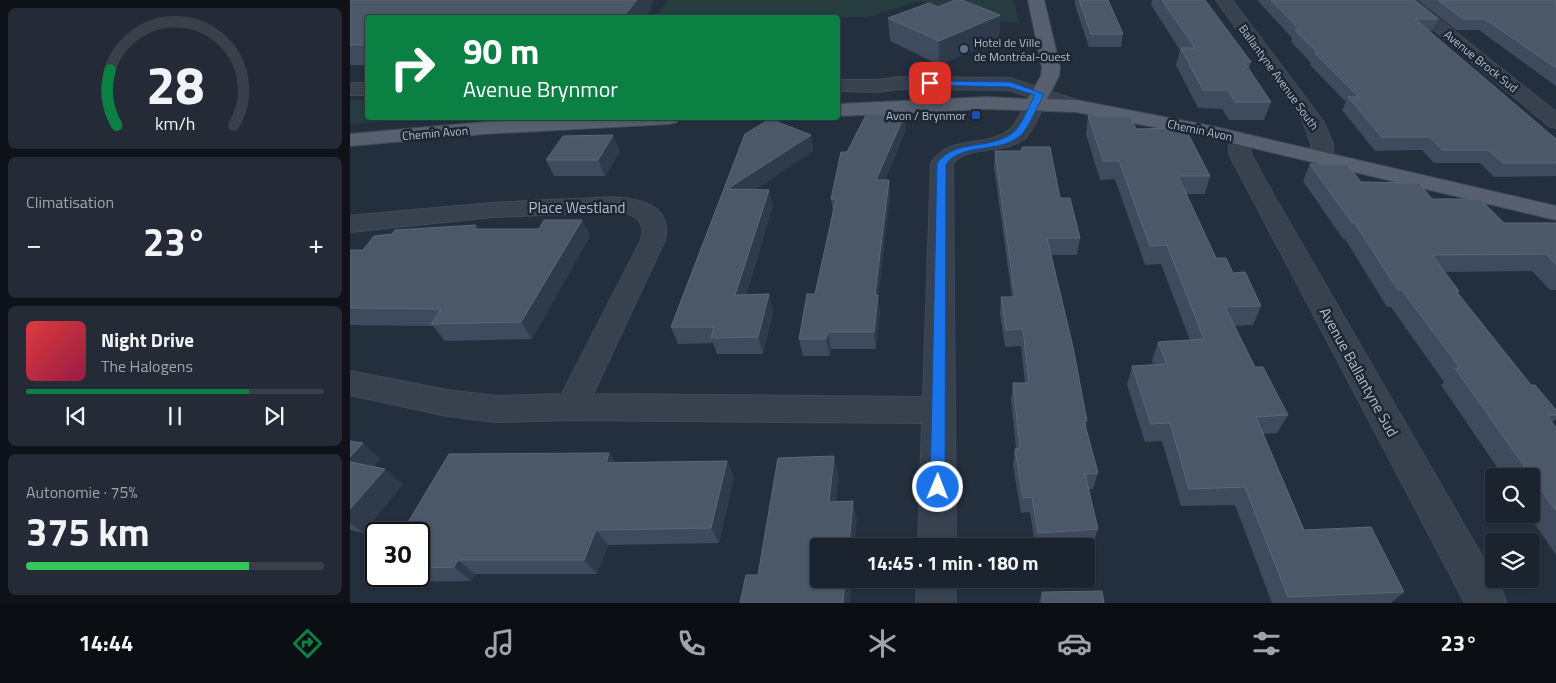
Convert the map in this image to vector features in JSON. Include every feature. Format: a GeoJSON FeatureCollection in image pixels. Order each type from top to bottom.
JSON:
{"type":"FeatureCollection","features":[{"type":"Feature","properties":{"kind":"main road"},"geometry":{"type":"LineString","coordinates":[[1036,0],[1051,68],[1050,76],[1037,99]]}},
{"type":"Feature","properties":{"kind":"main road","name":"Chemin Avon"},"geometry":{"type":"LineString","coordinates":[[840,110],[1037,99],[1239,138],[1556,214]]}},
{"type":"Feature","properties":{"kind":"main road","name":"Chemin Avon"},"geometry":{"type":"LineString","coordinates":[[350,140],[514,126],[631,120]]}},
{"type":"Feature","properties":{"kind":"street","name":"Ballantyne Avenue South"},"geometry":{"type":"LineString","coordinates":[[1224,0],[1313,121],[1322,144],[1322,159]]}},
{"type":"Feature","properties":{"kind":"street","name":"Avenue Brock Sud"},"geometry":{"type":"LineString","coordinates":[[1406,0],[1556,122]]}},
{"type":"Feature","properties":{"kind":"street"},"geometry":{"type":"LineString","coordinates":[[840,86],[878,86],[899,83],[1010,84],[1037,99],[1022,129],[1013,137],[996,144],[956,151],[948,155],[942,163],[937,538]]}},
{"type":"Feature","properties":{"kind":"street"},"geometry":{"type":"LineString","coordinates":[[350,89],[365,89]]}},
{"type":"Feature","properties":{"kind":"street","name":"Avenue Ballantyne Sud"},"geometry":{"type":"LineString","coordinates":[[1239,138],[1240,154],[1269,209],[1487,603]]}},
{"type":"Feature","properties":{"kind":"street","name":"Place Westland"},"geometry":{"type":"LineString","coordinates":[[350,224],[532,207],[629,206],[646,213],[656,225],[653,240],[571,407]]}},
{"type":"Feature","properties":{"kind":"street"},"geometry":{"type":"LineString","coordinates":[[350,383],[473,407],[522,409],[571,407],[938,410]]}},
{"type":"Feature","properties":{"kind":"street"},"geometry":{"type":"LineString","coordinates":[[936,588],[936,603]]}},
{"type":"Feature","properties":{"kind":"green space"},"geometry":{"type":"Polygon","coordinates":[[[668,0],[1014,0],[1019,23],[999,22],[918,1],[869,17],[840,17],[840,15],[657,15],[668,0]]]}},
{"type":"Feature","properties":{"kind":"green space"},"geometry":{"type":"Polygon","coordinates":[[[350,100],[365,100],[365,120],[405,120],[350,124],[350,100]]]}},
{"type":"Feature","properties":{"kind":"building"},"geometry":{"type":"Polygon","coordinates":[[[350,0],[637,0],[624,15],[365,15],[365,45],[350,45],[350,0]]]}},
{"type":"Feature","properties":{"kind":"building"},"geometry":{"type":"Polygon","coordinates":[[[955,0],[962,0],[1000,15],[939,41],[888,18],[929,3],[938,7],[955,0]]]}},
{"type":"Feature","properties":{"kind":"building"},"geometry":{"type":"Polygon","coordinates":[[[1079,0],[1108,0],[1123,34],[1091,34],[1079,0]]]}},
{"type":"Feature","properties":{"kind":"building"},"geometry":{"type":"Polygon","coordinates":[[[1162,0],[1205,0],[1251,62],[1244,62],[1271,102],[1235,102],[1228,90],[1203,90],[1181,48],[1195,48],[1162,0]]]}},
{"type":"Feature","properties":{"kind":"building"},"geometry":{"type":"Polygon","coordinates":[[[1271,0],[1414,0],[1438,19],[1415,19],[1556,139],[1556,163],[1503,163],[1488,150],[1442,150],[1430,137],[1382,137],[1348,97],[1359,97],[1315,53],[1318,53],[1295,30],[1300,30],[1271,0]]]}},
{"type":"Feature","properties":{"kind":"building"},"geometry":{"type":"Polygon","coordinates":[[[1438,0],[1556,0],[1556,68],[1485,19],[1463,19],[1438,0]]]}},
{"type":"Feature","properties":{"kind":"building"},"geometry":{"type":"Polygon","coordinates":[[[867,113],[904,116],[876,180],[889,180],[875,295],[878,295],[874,332],[828,332],[826,339],[799,339],[807,294],[815,294],[836,199],[831,199],[841,152],[847,152],[867,113]]]}},
{"type":"Feature","properties":{"kind":"building"},"geometry":{"type":"Polygon","coordinates":[[[1088,116],[1130,116],[1136,129],[1185,128],[1210,176],[1178,176],[1216,258],[1226,258],[1233,273],[1245,272],[1261,306],[1225,307],[1255,367],[1263,367],[1288,415],[1256,417],[1304,530],[1371,527],[1404,592],[1288,597],[1245,487],[1189,489],[1170,423],[1151,424],[1132,366],[1167,364],[1158,342],[1204,339],[1167,245],[1150,246],[1119,161],[1103,161],[1088,116]]]}},
{"type":"Feature","properties":{"kind":"building"},"geometry":{"type":"Polygon","coordinates":[[[768,120],[773,120],[811,135],[727,189],[769,190],[735,295],[769,294],[758,337],[711,338],[714,327],[671,327],[745,134],[768,120]]]}},
{"type":"Feature","properties":{"kind":"building"},"geometry":{"type":"Polygon","coordinates":[[[613,135],[598,160],[546,160],[563,136],[613,135]]]}},
{"type":"Feature","properties":{"kind":"building"},"geometry":{"type":"Polygon","coordinates":[[[1022,147],[1050,147],[1060,198],[1070,198],[1080,238],[1047,238],[1073,347],[1087,421],[1084,421],[1098,473],[1085,474],[1098,529],[1038,533],[1032,497],[1023,498],[1015,449],[1020,448],[1013,383],[1029,383],[1023,329],[1006,330],[1001,297],[1015,297],[995,151],[1022,151],[1022,147]]]}},
{"type":"Feature","properties":{"kind":"building"},"geometry":{"type":"Polygon","coordinates":[[[1310,164],[1347,164],[1361,182],[1419,183],[1432,199],[1480,199],[1504,223],[1556,223],[1556,265],[1546,254],[1432,255],[1459,291],[1456,291],[1531,385],[1535,385],[1556,410],[1556,415],[1547,415],[1556,428],[1556,511],[1540,488],[1540,468],[1526,468],[1455,368],[1460,368],[1402,290],[1398,290],[1354,222],[1352,223],[1310,164]]]}},
{"type":"Feature","properties":{"kind":"building"},"geometry":{"type":"Polygon","coordinates":[[[544,220],[582,220],[521,322],[431,324],[441,309],[350,308],[350,250],[363,250],[374,236],[392,234],[395,230],[476,225],[473,229],[539,229],[544,220]]]}},
{"type":"Feature","properties":{"kind":"building"},"geometry":{"type":"Polygon","coordinates":[[[350,441],[363,443],[350,457],[350,441]]]}},
{"type":"Feature","properties":{"kind":"building"},"geometry":{"type":"Polygon","coordinates":[[[609,453],[606,463],[727,461],[711,528],[596,530],[584,560],[458,560],[454,567],[430,568],[430,522],[408,522],[449,454],[609,453]]]}},
{"type":"Feature","properties":{"kind":"building"},"geometry":{"type":"Polygon","coordinates":[[[834,456],[829,502],[853,501],[850,538],[810,538],[810,588],[844,588],[843,603],[740,603],[746,575],[758,575],[778,458],[834,456]]]}},
{"type":"Feature","properties":{"kind":"building"},"geometry":{"type":"Polygon","coordinates":[[[350,462],[385,469],[350,509],[350,462]]]}},
{"type":"Feature","properties":{"kind":"building"},"geometry":{"type":"Polygon","coordinates":[[[1102,591],[1104,603],[1043,603],[1042,592],[1102,591]]]}},
{"type":"Feature","properties":{"kind":"place","name":"Hotel de Ville de Montréal-Ouest"},"geometry":{"type":"Point","coordinates":[964,49]}},
{"type":"Feature","properties":{"kind":"place","name":"Avon / Brynmor"},"geometry":{"type":"Point","coordinates":[976,115]}},
{"type":"Feature","properties":{"kind":"route"},"geometry":{"type":"LineString","coordinates":[[930,83],[1010,84],[1040,94],[1024,124],[1013,137],[996,144],[956,151],[948,155],[942,163],[940,173],[941,267],[938,487]]}}]}
